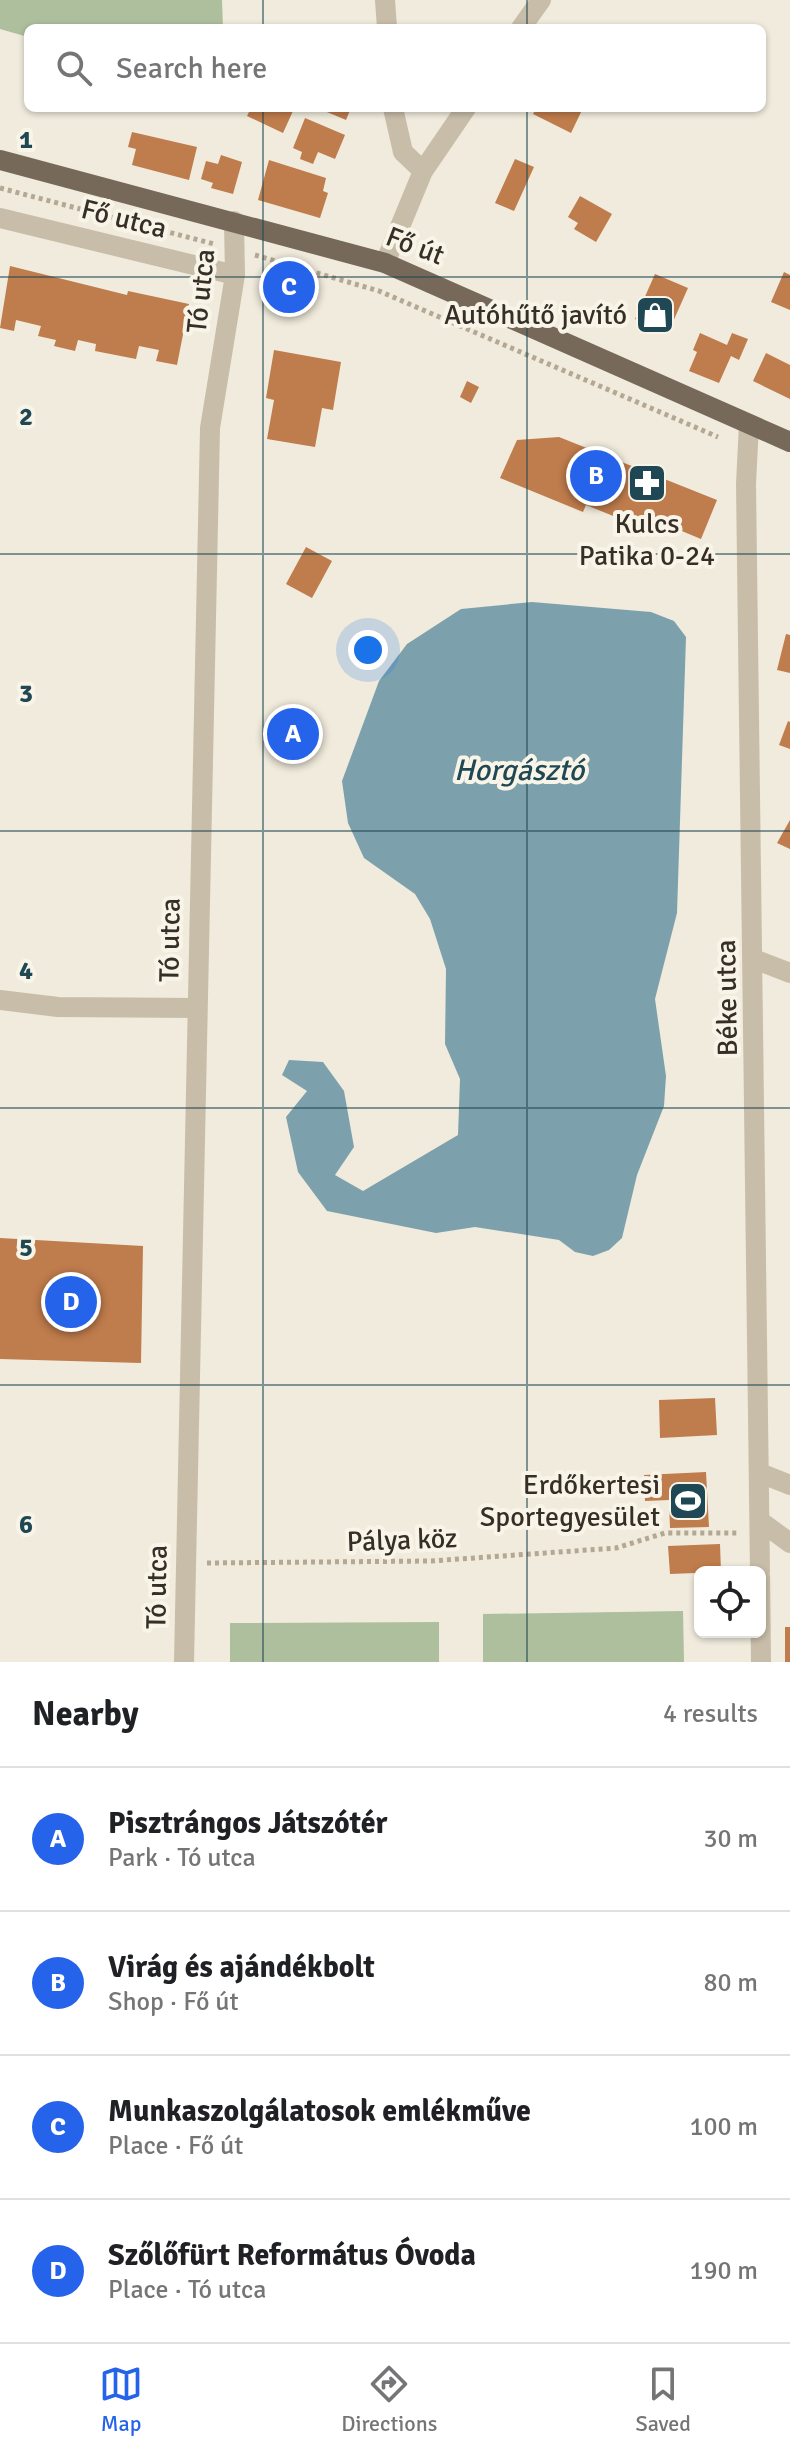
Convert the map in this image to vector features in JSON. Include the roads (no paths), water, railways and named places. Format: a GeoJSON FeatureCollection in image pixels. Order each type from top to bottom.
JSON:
{"type":"FeatureCollection","features":[{"type":"Feature","properties":{"kind":"main road","name":"Fő út"},"geometry":{"type":"LineString","coordinates":[[0,160],[385,263],[790,442]]}},
{"type":"Feature","properties":{"kind":"street"},"geometry":{"type":"LineString","coordinates":[[385,0],[387,24]]}},
{"type":"Feature","properties":{"kind":"street"},"geometry":{"type":"LineString","coordinates":[[524,24],[541,0]]}},
{"type":"Feature","properties":{"kind":"street"},"geometry":{"type":"LineString","coordinates":[[394,112],[403,152],[423,171]]}},
{"type":"Feature","properties":{"kind":"street"},"geometry":{"type":"LineString","coordinates":[[385,263],[423,171],[463,112]]}},
{"type":"Feature","properties":{"kind":"street","name":"Fő utca"},"geometry":{"type":"LineString","coordinates":[[0,218],[235,275]]}},
{"type":"Feature","properties":{"kind":"street","name":"Tó utca"},"geometry":{"type":"LineString","coordinates":[[184,1662],[210,428],[235,275],[234,221]]}},
{"type":"Feature","properties":{"kind":"street","name":"Béke utca"},"geometry":{"type":"LineString","coordinates":[[749,424],[760,1566]]}},
{"type":"Feature","properties":{"kind":"street"},"geometry":{"type":"LineString","coordinates":[[754,959],[790,973]]}},
{"type":"Feature","properties":{"kind":"street"},"geometry":{"type":"LineString","coordinates":[[0,1000],[58,1007],[197,1008]]}},
{"type":"Feature","properties":{"kind":"street"},"geometry":{"type":"LineString","coordinates":[[760,1473],[790,1485]]}},
{"type":"Feature","properties":{"kind":"street"},"geometry":{"type":"LineString","coordinates":[[760,1527],[790,1543]]}},
{"type":"Feature","properties":{"kind":"street","name":"Béke utca"},"geometry":{"type":"LineString","coordinates":[[761,1638],[761,1662]]}},
{"type":"Feature","properties":{"kind":"water","name":"Horgásztó"},"geometry":{"type":"Polygon","coordinates":[[[532,602],[651,612],[674,621],[686,637],[677,913],[655,999],[666,1076],[664,1106],[637,1175],[622,1238],[609,1250],[593,1256],[575,1252],[559,1240],[475,1227],[436,1233],[327,1211],[298,1172],[286,1117],[307,1091],[282,1075],[289,1060],[323,1062],[344,1091],[354,1147],[335,1175],[363,1191],[458,1135],[460,1079],[445,1044],[446,969],[430,919],[415,894],[364,858],[348,823],[342,781],[379,681],[407,644],[461,609],[532,602]]]}},
{"type":"Feature","properties":{"kind":"place","name":"Munkaszolgálatosok emlékműve"},"geometry":{"type":"Point","coordinates":[289,287]}},
{"type":"Feature","properties":{"kind":"place","name":"Autóhűtő javító"},"geometry":{"type":"Point","coordinates":[655,315]}},
{"type":"Feature","properties":{"kind":"place","name":"Virág és ajándékbolt"},"geometry":{"type":"Point","coordinates":[596,476]}},
{"type":"Feature","properties":{"kind":"place","name":"Kulcs Patika 0-24"},"geometry":{"type":"Point","coordinates":[647,483]}},
{"type":"Feature","properties":{"kind":"place","name":"Pisztrángos Játszótér"},"geometry":{"type":"Point","coordinates":[293,734]}},
{"type":"Feature","properties":{"kind":"place","name":"Szőlőfürt Református Óvoda"},"geometry":{"type":"Point","coordinates":[71,1302]}},
{"type":"Feature","properties":{"kind":"place","name":"Erdőkertesi Sportegyesület"},"geometry":{"type":"Point","coordinates":[688,1501]}}]}
